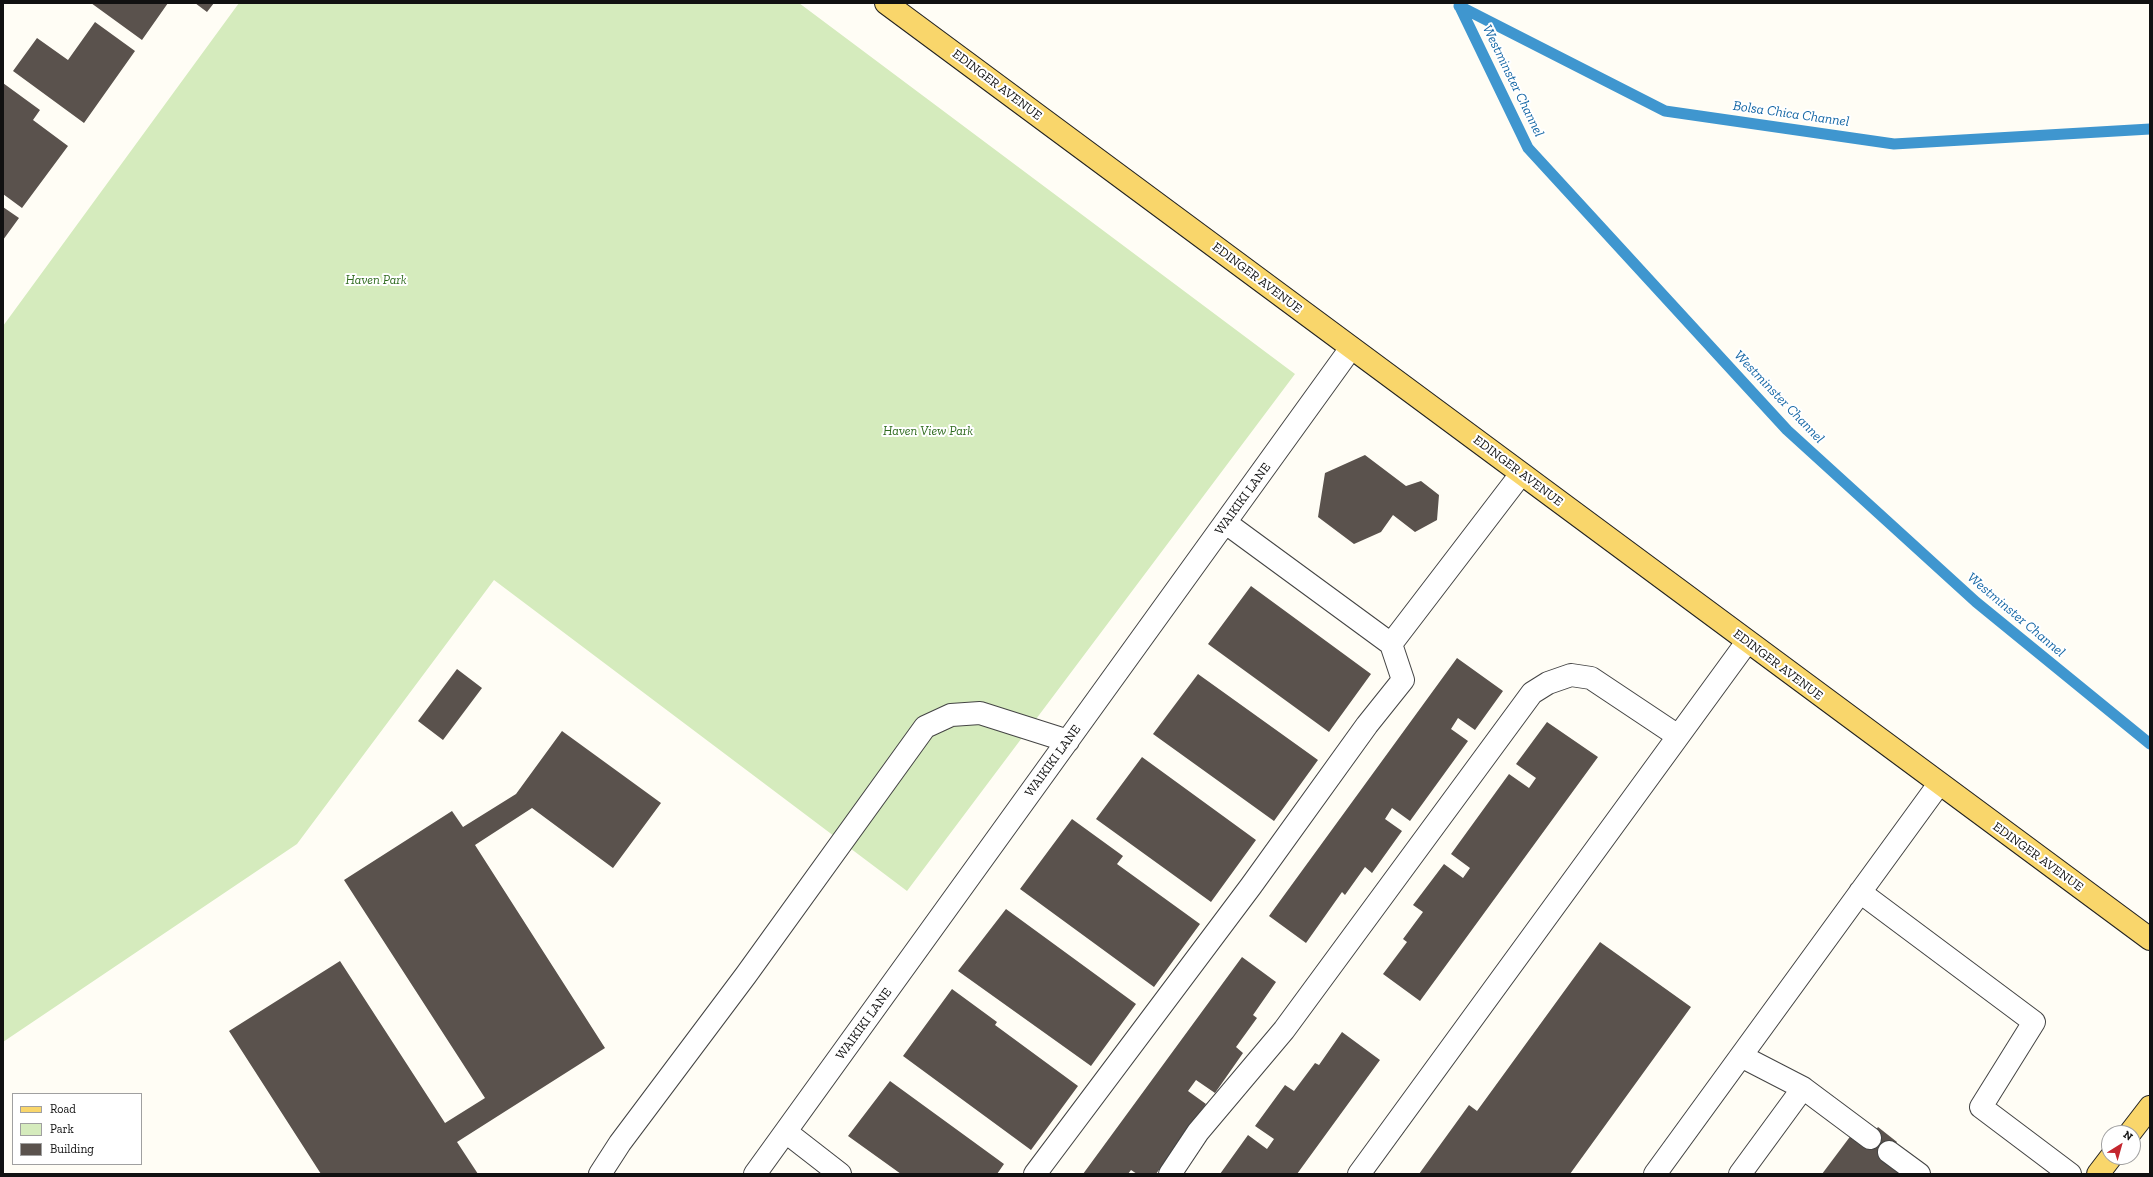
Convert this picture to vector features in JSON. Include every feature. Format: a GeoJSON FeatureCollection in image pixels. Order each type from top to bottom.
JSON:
{"type":"FeatureCollection","features":[{"type":"Feature","properties":{"kind":"main road","name":"EDINGER AVENUE"},"geometry":{"type":"LineString","coordinates":[[886,3],[1938,784],[2150,939]]}},
{"type":"Feature","properties":{"kind":"main road"},"geometry":{"type":"LineString","coordinates":[[2136,1125],[2150,1107]]}},
{"type":"Feature","properties":{"kind":"main road"},"geometry":{"type":"LineString","coordinates":[[2098,1174],[2105,1165]]}},
{"type":"Feature","properties":{"kind":"street","name":"WAIKIKI LANE"},"geometry":{"type":"LineString","coordinates":[[755,1174],[1352,348]]}},
{"type":"Feature","properties":{"kind":"street"},"geometry":{"type":"LineString","coordinates":[[1391,644],[1521,474]]}},
{"type":"Feature","properties":{"kind":"street"},"geometry":{"type":"LineString","coordinates":[[1035,1174],[1252,886],[1367,725],[1402,680],[1391,644],[1226,523]]}},
{"type":"Feature","properties":{"kind":"street"},"geometry":{"type":"LineString","coordinates":[[1359,1174],[1747,642]]}},
{"type":"Feature","properties":{"kind":"street"},"geometry":{"type":"LineString","coordinates":[[1170,1174],[1198,1132],[1284,1030],[1532,693],[1548,683],[1571,675],[1591,678],[1678,736]]}},
{"type":"Feature","properties":{"kind":"street"},"geometry":{"type":"LineString","coordinates":[[600,1174],[620,1142],[746,975],[925,727],[951,714],[980,713],[1068,741]]}},
{"type":"Feature","properties":{"kind":"street"},"geometry":{"type":"LineString","coordinates":[[1655,1174],[1938,784]]}},
{"type":"Feature","properties":{"kind":"street"},"geometry":{"type":"LineString","coordinates":[[1860,892],[2034,1022],[1981,1107],[2070,1174]]}},
{"type":"Feature","properties":{"kind":"street"},"geometry":{"type":"LineString","coordinates":[[1742,1056],[1803,1088],[1870,1138]]}},
{"type":"Feature","properties":{"kind":"street"},"geometry":{"type":"LineString","coordinates":[[1740,1174],[1803,1088]]}},
{"type":"Feature","properties":{"kind":"street"},"geometry":{"type":"LineString","coordinates":[[786,1132],[840,1174]]}},
{"type":"Feature","properties":{"kind":"street"},"geometry":{"type":"LineString","coordinates":[[1889,1152],[1919,1174]]}},
{"type":"Feature","properties":{"kind":"green space"},"geometry":{"type":"Polygon","coordinates":[[[239,3],[799,3],[1295,374],[907,891],[494,580],[297,844],[3,1042],[3,326],[239,3]]]}},
{"type":"Feature","properties":{"kind":"building"},"geometry":{"type":"Polygon","coordinates":[[[91,3],[168,3],[142,40],[91,3]]]}},
{"type":"Feature","properties":{"kind":"building"},"geometry":{"type":"Polygon","coordinates":[[[195,3],[214,3],[207,12],[195,3]]]}},
{"type":"Feature","properties":{"kind":"building"},"geometry":{"type":"Polygon","coordinates":[[[95,22],[135,51],[84,123],[13,71],[37,38],[68,60],[95,22]]]}},
{"type":"Feature","properties":{"kind":"building"},"geometry":{"type":"Polygon","coordinates":[[[3,83],[40,110],[33,120],[68,146],[22,208],[3,194],[3,83]]]}},
{"type":"Feature","properties":{"kind":"building"},"geometry":{"type":"Polygon","coordinates":[[[3,207],[19,218],[3,240],[3,207]]]}},
{"type":"Feature","properties":{"kind":"building"},"geometry":{"type":"Polygon","coordinates":[[[1365,455],[1406,486],[1421,481],[1439,495],[1437,520],[1415,532],[1393,515],[1381,532],[1354,544],[1318,517],[1325,473],[1365,455]]]}},
{"type":"Feature","properties":{"kind":"building"},"geometry":{"type":"Polygon","coordinates":[[[1251,586],[1371,674],[1329,732],[1208,644],[1251,586]]]}},
{"type":"Feature","properties":{"kind":"building"},"geometry":{"type":"Polygon","coordinates":[[[1457,658],[1503,691],[1475,730],[1458,718],[1451,729],[1468,741],[1410,821],[1392,808],[1385,819],[1402,831],[1372,873],[1365,867],[1345,895],[1342,892],[1306,943],[1269,916],[1457,658]]]}},
{"type":"Feature","properties":{"kind":"building"},"geometry":{"type":"Polygon","coordinates":[[[457,669],[482,688],[443,740],[418,721],[457,669]]]}},
{"type":"Feature","properties":{"kind":"building"},"geometry":{"type":"Polygon","coordinates":[[[1198,674],[1318,760],[1274,821],[1153,734],[1198,674]]]}},
{"type":"Feature","properties":{"kind":"building"},"geometry":{"type":"Polygon","coordinates":[[[1547,722],[1598,757],[1420,1001],[1383,974],[1407,942],[1403,939],[1423,912],[1413,905],[1444,864],[1463,878],[1470,868],[1451,854],[1509,774],[1529,788],[1536,778],[1516,764],[1547,722]]]}},
{"type":"Feature","properties":{"kind":"building"},"geometry":{"type":"Polygon","coordinates":[[[562,731],[661,803],[613,868],[532,808],[475,845],[605,1048],[457,1142],[478,1174],[321,1174],[229,1031],[340,961],[445,1123],[485,1098],[344,880],[452,811],[463,827],[516,794],[562,731]]]}},
{"type":"Feature","properties":{"kind":"building"},"geometry":{"type":"Polygon","coordinates":[[[1142,757],[1256,840],[1211,902],[1096,819],[1142,757]]]}},
{"type":"Feature","properties":{"kind":"building"},"geometry":{"type":"Polygon","coordinates":[[[1072,819],[1123,856],[1117,864],[1200,924],[1154,987],[1020,889],[1072,819]]]}},
{"type":"Feature","properties":{"kind":"building"},"geometry":{"type":"Polygon","coordinates":[[[1006,909],[1136,1004],[1091,1066],[958,971],[1006,909]]]}},
{"type":"Feature","properties":{"kind":"building"},"geometry":{"type":"Polygon","coordinates":[[[1600,942],[1691,1007],[1570,1174],[1419,1174],[1469,1105],[1477,1111],[1600,942]]]}},
{"type":"Feature","properties":{"kind":"building"},"geometry":{"type":"Polygon","coordinates":[[[1242,957],[1276,982],[1253,1015],[1257,1018],[1236,1047],[1243,1053],[1215,1093],[1196,1080],[1188,1091],[1206,1104],[1156,1174],[1137,1174],[1131,1170],[1128,1174],[1083,1174],[1242,957]]]}},
{"type":"Feature","properties":{"kind":"building"},"geometry":{"type":"Polygon","coordinates":[[[952,989],[997,1022],[995,1025],[1078,1086],[1031,1150],[903,1056],[952,989]]]}},
{"type":"Feature","properties":{"kind":"building"},"geometry":{"type":"Polygon","coordinates":[[[1342,1032],[1380,1060],[1297,1174],[1220,1174],[1248,1135],[1267,1149],[1274,1139],[1255,1126],[1285,1085],[1294,1091],[1315,1063],[1319,1065],[1342,1032]]]}},
{"type":"Feature","properties":{"kind":"building"},"geometry":{"type":"Polygon","coordinates":[[[890,1081],[1004,1164],[997,1174],[901,1174],[848,1136],[890,1081]]]}},
{"type":"Feature","properties":{"kind":"building"},"geometry":{"type":"Polygon","coordinates":[[[1878,1127],[1897,1142],[1884,1159],[1905,1174],[1822,1174],[1852,1134],[1865,1144],[1878,1127]]]}},
{"type":"Feature","properties":{"kind":"waterway","name":"Bolsa Chica Channel"},"geometry":{"type":"LineString","coordinates":[[1459,6],[1665,111],[1894,144],[2150,129]]}},
{"type":"Feature","properties":{"kind":"waterway","name":"Westminster Channel"},"geometry":{"type":"LineString","coordinates":[[1460,7],[1528,148],[1787,430],[1976,602],[2150,744]]}},
{"type":"Feature","properties":{"kind":"park label","name":"Haven Park"},"geometry":{"type":"Point","coordinates":[376,280]}},
{"type":"Feature","properties":{"kind":"park label","name":"Haven View Park"},"geometry":{"type":"Point","coordinates":[928,431]}}]}
